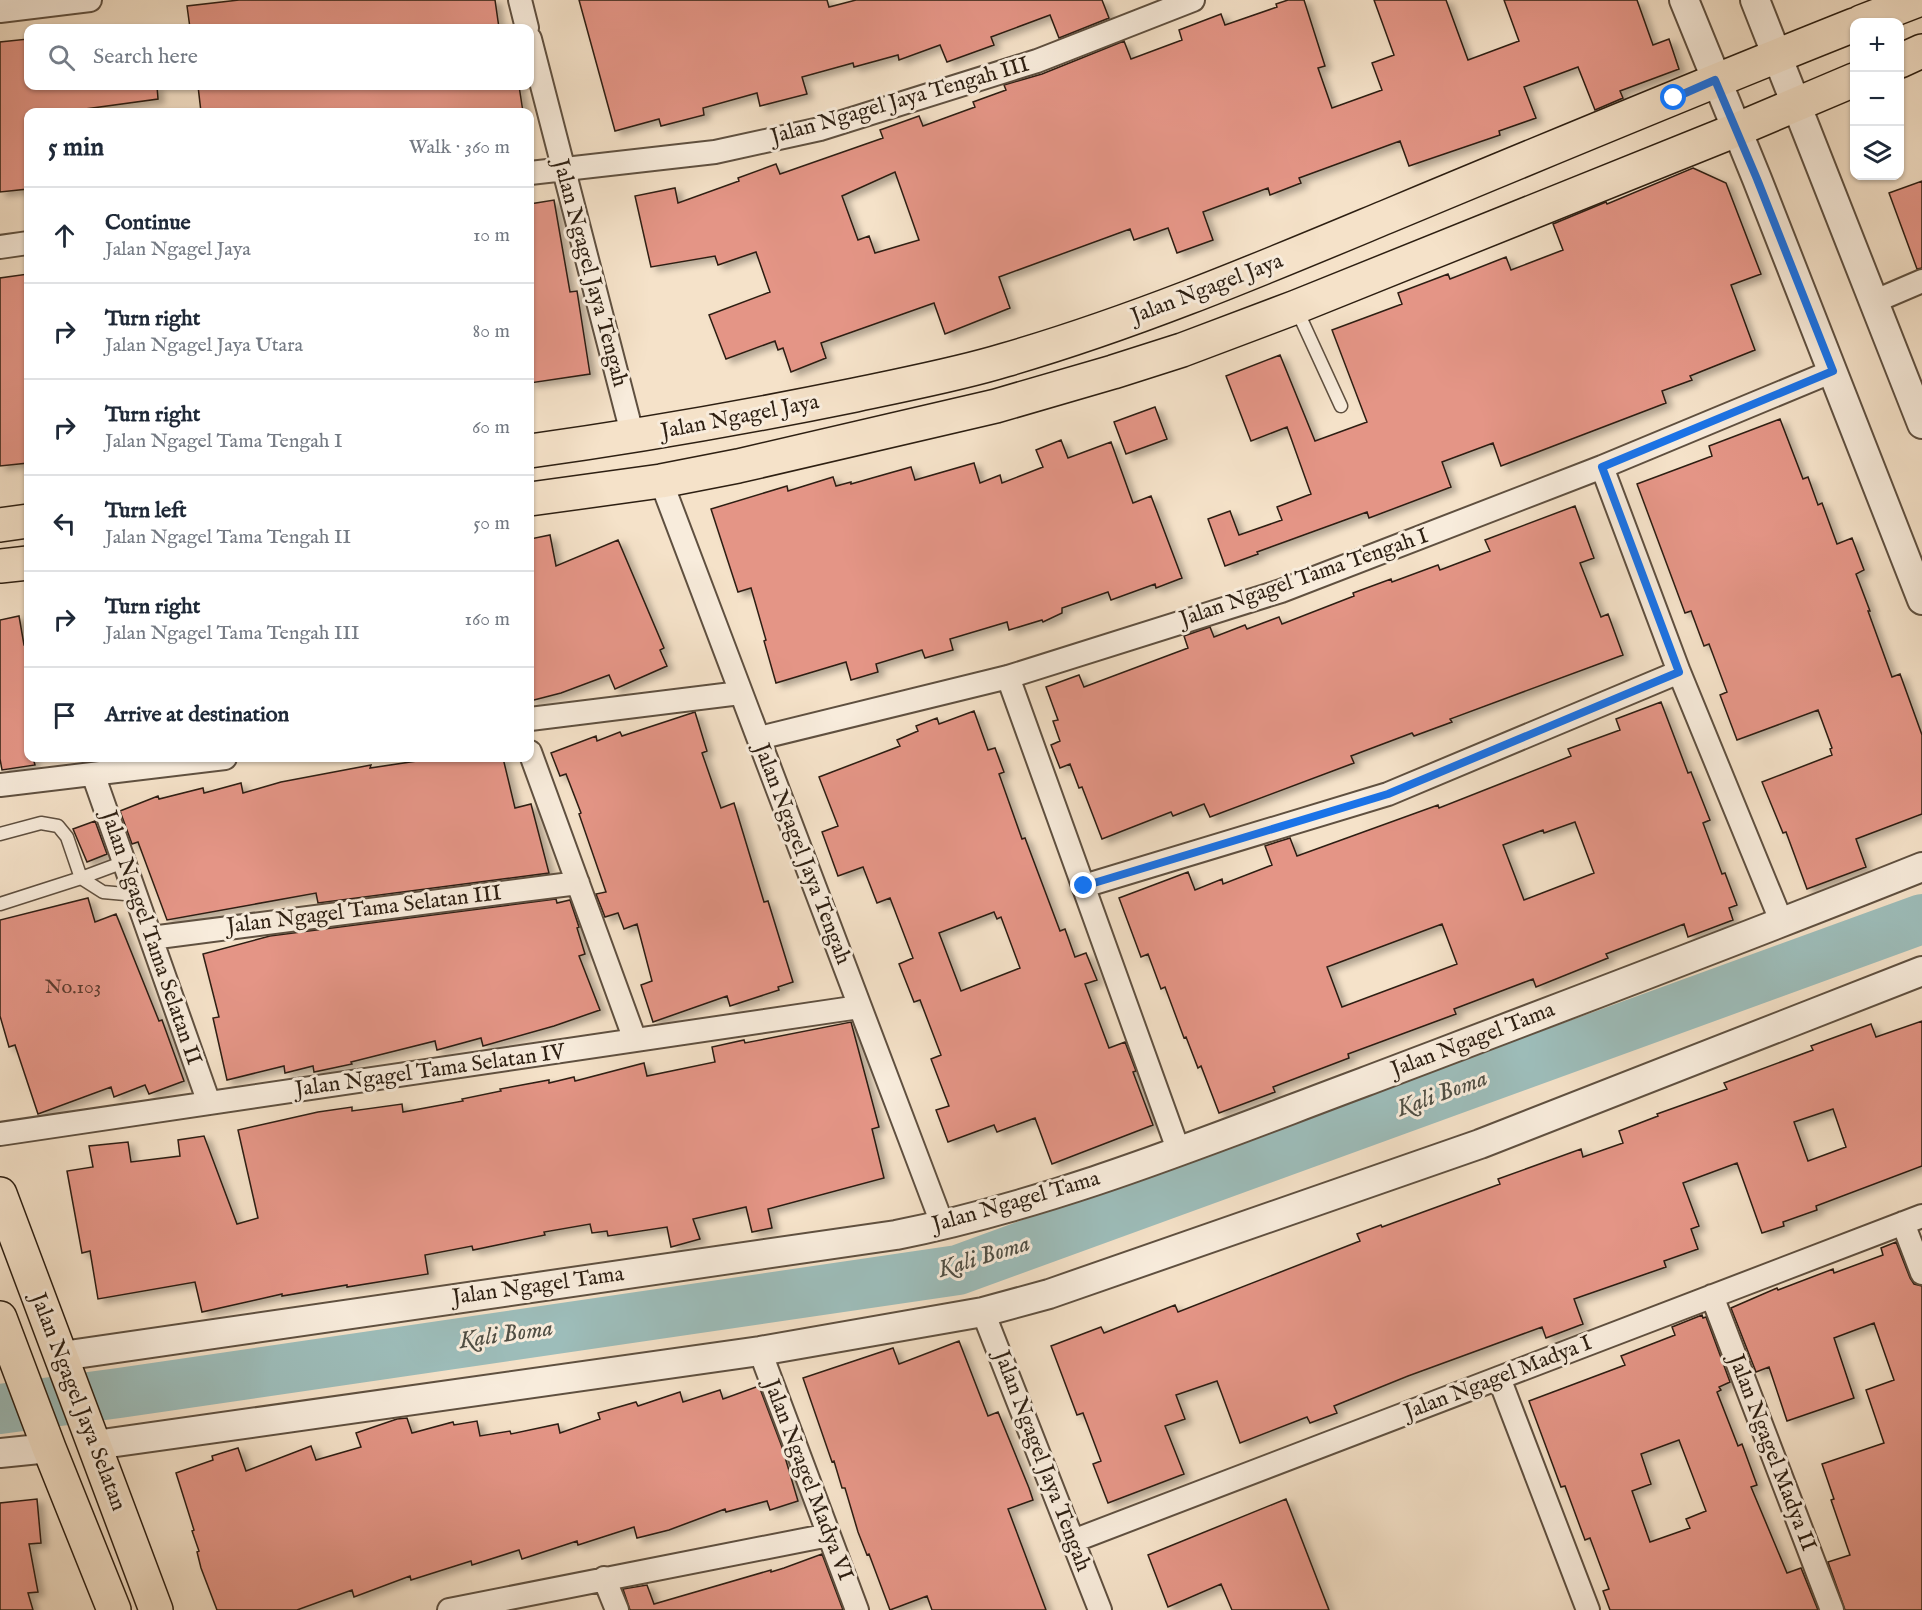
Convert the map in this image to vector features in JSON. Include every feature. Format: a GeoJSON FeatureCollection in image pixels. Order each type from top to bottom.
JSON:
{"type":"FeatureCollection","features":[{"type":"Feature","properties":{"kind":"main road"},"geometry":{"type":"LineString","coordinates":[[1871,18],[1918,0]]}},
{"type":"Feature","properties":{"kind":"main road","name":"Jalan Ngagel Jaya"},"geometry":{"type":"LineString","coordinates":[[534,450],[633,436],[786,409],[934,378],[1002,361],[1144,313],[1269,265],[1715,80],[1850,27]]}},
{"type":"Feature","properties":{"kind":"main road"},"geometry":{"type":"LineString","coordinates":[[1904,59],[1922,51]]}},
{"type":"Feature","properties":{"kind":"main road","name":"Jalan Ngagel Jaya"},"geometry":{"type":"LineString","coordinates":[[534,498],[662,482],[996,406],[1157,358],[1296,307],[1736,130],[1850,82]]}},
{"type":"Feature","properties":{"kind":"main road"},"geometry":{"type":"LineString","coordinates":[[1144,313],[1157,358]]}},
{"type":"Feature","properties":{"kind":"main road"},"geometry":{"type":"LineString","coordinates":[[0,525],[24,522]]}},
{"type":"Feature","properties":{"kind":"main road"},"geometry":{"type":"LineString","coordinates":[[0,566],[24,563]]}},
{"type":"Feature","properties":{"kind":"main road","name":"Jalan Ngagel Jaya Selatan"},"geometry":{"type":"LineString","coordinates":[[0,1194],[156,1610]]}},
{"type":"Feature","properties":{"kind":"main road","name":"Jalan Ngagel Jaya Selatan"},"geometry":{"type":"LineString","coordinates":[[0,1318],[15,1374],[44,1435],[114,1610]]}},
{"type":"Feature","properties":{"kind":"street"},"geometry":{"type":"LineString","coordinates":[[0,11],[90,0]]}},
{"type":"Feature","properties":{"kind":"street"},"geometry":{"type":"LineString","coordinates":[[520,0],[526,24]]}},
{"type":"Feature","properties":{"kind":"street","name":"Jalan Ngagel Jaya Tengah III"},"geometry":{"type":"LineString","coordinates":[[534,172],[715,152],[808,132],[1047,57],[1192,0]]}},
{"type":"Feature","properties":{"kind":"street"},"geometry":{"type":"LineString","coordinates":[[1684,0],[1922,600]]}},
{"type":"Feature","properties":{"kind":"street"},"geometry":{"type":"LineString","coordinates":[[1755,0],[1922,424]]}},
{"type":"Feature","properties":{"kind":"street","name":"Jalan Ngagel Jaya Tengah"},"geometry":{"type":"LineString","coordinates":[[534,55],[633,436]]}},
{"type":"Feature","properties":{"kind":"street"},"geometry":{"type":"LineString","coordinates":[[0,247],[24,244]]}},
{"type":"Feature","properties":{"kind":"street"},"geometry":{"type":"LineString","coordinates":[[1873,302],[1922,281]]}},
{"type":"Feature","properties":{"kind":"street","name":"Jalan Ngagel Tama Tengah I"},"geometry":{"type":"LineString","coordinates":[[759,738],[1008,677],[1295,586],[1602,467],[1833,371]]}},
{"type":"Feature","properties":{"kind":"street"},"geometry":{"type":"LineString","coordinates":[[1602,467],[1679,672],[1782,923]]}},
{"type":"Feature","properties":{"kind":"street","name":"Jalan Ngagel Jaya Tengah"},"geometry":{"type":"LineString","coordinates":[[662,482],[943,1226]]}},
{"type":"Feature","properties":{"kind":"street"},"geometry":{"type":"LineString","coordinates":[[1084,886],[1388,794],[1679,672]]}},
{"type":"Feature","properties":{"kind":"street"},"geometry":{"type":"LineString","coordinates":[[1008,677],[1179,1152]]}},
{"type":"Feature","properties":{"kind":"street"},"geometry":{"type":"LineString","coordinates":[[534,719],[740,693]]}},
{"type":"Feature","properties":{"kind":"street"},"geometry":{"type":"LineString","coordinates":[[0,785],[192,762]]}},
{"type":"Feature","properties":{"kind":"street"},"geometry":{"type":"LineString","coordinates":[[533,762],[635,1040]]}},
{"type":"Feature","properties":{"kind":"street","name":"Jalan Ngagel Tama Selatan II"},"geometry":{"type":"LineString","coordinates":[[93,774],[209,1103]]}},
{"type":"Feature","properties":{"kind":"street","name":"Jalan Ngagel Tama"},"geometry":{"type":"LineString","coordinates":[[65,1364],[884,1237],[982,1216],[1179,1152],[1782,923],[1922,867]]}},
{"type":"Feature","properties":{"kind":"street","name":"Jalan Ngagel Tama Selatan III"},"geometry":{"type":"LineString","coordinates":[[151,938],[578,883]]}},
{"type":"Feature","properties":{"kind":"street"},"geometry":{"type":"LineString","coordinates":[[91,1436],[760,1351],[983,1312],[1049,1294],[1480,1144],[1922,972]]}},
{"type":"Feature","properties":{"kind":"street","name":"Jalan Ngagel Tama Selatan IV"},"geometry":{"type":"LineString","coordinates":[[0,1134],[859,1007]]}},
{"type":"Feature","properties":{"kind":"street"},"geometry":{"type":"LineString","coordinates":[[1912,1219],[1922,1274]]}},
{"type":"Feature","properties":{"kind":"street","name":"Jalan Ngagel Madya I"},"geometry":{"type":"LineString","coordinates":[[1073,1541],[1912,1219]]}},
{"type":"Feature","properties":{"kind":"street","name":"Jalan Ngagel Madya II"},"geometry":{"type":"LineString","coordinates":[[1712,1296],[1832,1610]]}},
{"type":"Feature","properties":{"kind":"street","name":"Jalan Ngagel Jaya Tengah"},"geometry":{"type":"LineString","coordinates":[[983,1312],[1100,1610]]}},
{"type":"Feature","properties":{"kind":"street","name":"Jalan Ngagel Madya VI"},"geometry":{"type":"LineString","coordinates":[[760,1351],[857,1610]]}},
{"type":"Feature","properties":{"kind":"street"},"geometry":{"type":"LineString","coordinates":[[1499,1378],[1588,1610]]}},
{"type":"Feature","properties":{"kind":"street"},"geometry":{"type":"LineString","coordinates":[[0,1454],[44,1435]]}},
{"type":"Feature","properties":{"kind":"street"},"geometry":{"type":"LineString","coordinates":[[449,1610],[829,1535]]}},
{"type":"Feature","properties":{"kind":"street"},"geometry":{"type":"LineString","coordinates":[[604,1578],[617,1610]]}},
{"type":"Feature","properties":{"kind":"lane"},"geometry":{"type":"LineString","coordinates":[[1296,307],[1341,406]]}},
{"type":"Feature","properties":{"kind":"lane"},"geometry":{"type":"LineString","coordinates":[[0,834],[41,823],[58,826],[67,837],[81,878],[103,892],[136,895]]}},
{"type":"Feature","properties":{"kind":"lane"},"geometry":{"type":"LineString","coordinates":[[0,904],[124,862]]}},
{"type":"Feature","properties":{"kind":"building"},"geometry":{"type":"Polygon","coordinates":[[[239,0],[495,0],[498,24],[189,24],[187,6],[239,0]]]}},
{"type":"Feature","properties":{"kind":"building"},"geometry":{"type":"Polygon","coordinates":[[[579,0],[827,0],[829,7],[856,0],[1102,0],[1109,18],[1059,38],[1050,15],[991,37],[994,45],[947,62],[940,45],[899,60],[898,55],[854,67],[853,63],[802,77],[807,94],[760,106],[757,93],[703,108],[704,115],[661,126],[659,119],[615,131],[579,0]]]}},
{"type":"Feature","properties":{"kind":"building"},"geometry":{"type":"Polygon","coordinates":[[[1288,0],[1304,0],[1325,66],[1318,68],[1332,108],[1382,90],[1372,63],[1394,55],[1374,0],[1446,0],[1468,60],[1519,41],[1504,0],[1637,0],[1653,45],[1669,39],[1679,69],[1620,91],[1623,98],[1595,110],[1578,67],[1524,87],[1536,118],[1499,131],[1500,135],[1409,166],[1400,141],[1299,178],[1301,183],[1270,195],[1268,188],[1203,212],[1213,240],[1177,253],[1168,228],[1134,240],[1130,229],[999,277],[1010,308],[945,334],[934,303],[821,343],[826,358],[791,372],[783,348],[778,350],[775,341],[726,359],[709,315],[770,292],[756,252],[718,265],[715,256],[651,267],[635,196],[675,188],[678,203],[739,181],[738,178],[776,164],[780,174],[883,138],[880,130],[919,116],[923,126],[975,107],[973,102],[1006,90],[1004,85],[1042,74],[1124,41],[1131,59],[1182,40],[1179,30],[1221,14],[1225,25],[1277,7],[1276,4],[1288,0]],[[895,172],[842,196],[858,240],[869,236],[875,253],[919,240],[895,172]]]}},
{"type":"Feature","properties":{"kind":"building"},"geometry":{"type":"Polygon","coordinates":[[[24,39],[24,90],[157,90],[158,99],[92,108],[24,108],[24,189],[0,192],[0,42],[24,39]]]}},
{"type":"Feature","properties":{"kind":"building"},"geometry":{"type":"Polygon","coordinates":[[[198,90],[520,90],[522,108],[201,108],[198,90]]]}},
{"type":"Feature","properties":{"kind":"building"},"geometry":{"type":"Polygon","coordinates":[[[1693,168],[1726,183],[1761,274],[1731,285],[1755,350],[1690,376],[1692,380],[1662,391],[1666,403],[1501,466],[1493,443],[1442,462],[1451,487],[1369,518],[1367,512],[1225,566],[1208,519],[1230,511],[1239,535],[1282,520],[1277,507],[1311,494],[1287,427],[1251,441],[1226,376],[1280,355],[1315,441],[1367,422],[1332,330],[1402,304],[1398,293],[1448,274],[1450,279],[1506,257],[1511,270],[1563,250],[1553,224],[1693,168]]]}},
{"type":"Feature","properties":{"kind":"building"},"geometry":{"type":"Polygon","coordinates":[[[1922,181],[1922,268],[1917,269],[1889,193],[1922,181]]]}},
{"type":"Feature","properties":{"kind":"building"},"geometry":{"type":"Polygon","coordinates":[[[554,200],[570,292],[577,291],[590,374],[534,382],[534,203],[554,200]]]}},
{"type":"Feature","properties":{"kind":"building"},"geometry":{"type":"Polygon","coordinates":[[[24,275],[24,463],[0,466],[0,278],[24,275]]]}},
{"type":"Feature","properties":{"kind":"building"},"geometry":{"type":"Polygon","coordinates":[[[1155,407],[1167,439],[1126,454],[1114,422],[1155,407]]]}},
{"type":"Feature","properties":{"kind":"building"},"geometry":{"type":"Polygon","coordinates":[[[1780,419],[1803,479],[1808,477],[1818,505],[1822,503],[1837,544],[1852,538],[1864,570],[1856,574],[1870,611],[1868,611],[1892,677],[1900,674],[1922,735],[1922,814],[1856,839],[1866,867],[1807,889],[1786,832],[1783,833],[1762,782],[1832,755],[1830,749],[1832,748],[1818,710],[1737,740],[1720,695],[1727,692],[1709,644],[1704,646],[1691,611],[1685,613],[1637,484],[1712,456],[1709,446],[1780,419]]]}},
{"type":"Feature","properties":{"kind":"building"},"geometry":{"type":"Polygon","coordinates":[[[1061,440],[1068,458],[1111,442],[1133,503],[1151,496],[1182,578],[1156,588],[1155,584],[1111,600],[1108,592],[1062,608],[1062,613],[1043,622],[1042,620],[1009,630],[1007,622],[950,639],[953,650],[925,658],[922,650],[876,664],[878,672],[851,680],[846,662],[776,683],[751,588],[738,592],[711,509],[787,486],[788,491],[833,477],[836,486],[851,482],[851,484],[911,467],[915,480],[974,463],[980,483],[1000,475],[1002,483],[1043,467],[1036,450],[1061,440]]]}},
{"type":"Feature","properties":{"kind":"building"},"geometry":{"type":"Polygon","coordinates":[[[1575,506],[1594,558],[1580,563],[1601,617],[1608,614],[1623,655],[1450,719],[1452,722],[1414,736],[1412,733],[1351,756],[1354,763],[1210,817],[1204,804],[1173,816],[1171,812],[1102,839],[1082,787],[1079,788],[1070,764],[1060,768],[1051,745],[1060,741],[1053,721],[1058,720],[1046,687],[1079,675],[1084,687],[1188,648],[1184,636],[1210,627],[1214,637],[1245,625],[1247,629],[1279,617],[1282,624],[1391,579],[1392,582],[1438,565],[1440,570],[1490,551],[1485,540],[1575,506]]]}},
{"type":"Feature","properties":{"kind":"building"},"geometry":{"type":"Polygon","coordinates":[[[550,535],[556,566],[618,540],[664,648],[660,650],[667,666],[615,689],[609,675],[561,693],[534,700],[534,538],[550,535]]]}},
{"type":"Feature","properties":{"kind":"building"},"geometry":{"type":"Polygon","coordinates":[[[19,616],[24,645],[24,762],[34,762],[35,765],[2,770],[0,759],[0,620],[19,616]]]}},
{"type":"Feature","properties":{"kind":"building"},"geometry":{"type":"Polygon","coordinates":[[[1661,702],[1688,773],[1691,772],[1710,820],[1703,823],[1722,874],[1725,873],[1737,905],[1729,908],[1733,920],[1688,937],[1684,924],[1606,954],[1608,958],[1536,987],[1533,979],[1454,1009],[1456,1014],[1348,1054],[1349,1058],[1273,1087],[1275,1092],[1219,1113],[1201,1066],[1198,1068],[1186,1037],[1184,1038],[1165,987],[1161,989],[1148,954],[1141,957],[1119,898],[1188,872],[1195,890],[1222,879],[1223,884],[1272,865],[1265,846],[1290,838],[1297,856],[1438,805],[1439,808],[1571,756],[1568,749],[1620,730],[1616,719],[1661,702]],[[1575,822],[1544,833],[1543,830],[1503,845],[1524,900],[1594,873],[1575,822]],[[1442,924],[1327,967],[1342,1007],[1457,964],[1442,924]]]}},
{"type":"Feature","properties":{"kind":"building"},"geometry":{"type":"Polygon","coordinates":[[[974,711],[988,750],[995,748],[1004,772],[999,774],[1022,839],[1025,838],[1060,931],[1065,929],[1075,957],[1086,953],[1097,980],[1085,984],[1109,1048],[1125,1042],[1136,1071],[1133,1072],[1153,1125],[1052,1164],[1035,1118],[997,1132],[994,1125],[948,1142],[936,1110],[949,1106],[931,1059],[941,1055],[920,1000],[914,1002],[899,964],[913,958],[890,898],[877,903],[863,867],[838,876],[822,832],[838,826],[819,777],[900,746],[897,740],[918,731],[916,726],[937,718],[939,724],[974,711]],[[994,912],[939,933],[961,991],[1020,968],[1001,917],[997,919],[994,912]]]}},
{"type":"Feature","properties":{"kind":"building"},"geometry":{"type":"Polygon","coordinates":[[[695,712],[707,751],[702,753],[721,808],[734,803],[764,902],[768,901],[793,982],[778,987],[779,990],[730,1006],[727,996],[653,1022],[641,985],[652,981],[637,924],[624,929],[618,913],[605,917],[596,894],[606,892],[579,814],[581,813],[566,774],[560,776],[551,753],[596,736],[597,741],[620,732],[622,736],[695,712]]]}},
{"type":"Feature","properties":{"kind":"building"},"geometry":{"type":"Polygon","coordinates":[[[410,762],[504,762],[515,808],[531,804],[549,873],[318,903],[316,893],[167,920],[138,842],[132,844],[120,811],[158,796],[159,799],[203,788],[204,793],[241,783],[243,793],[281,782],[371,765],[370,768],[410,762]]]}},
{"type":"Feature","properties":{"kind":"building"},"geometry":{"type":"Polygon","coordinates":[[[95,821],[107,854],[87,862],[73,829],[95,821]]]}},
{"type":"Feature","properties":{"kind":"building"},"geometry":{"type":"Polygon","coordinates":[[[88,898],[95,922],[116,914],[159,1021],[162,1020],[184,1081],[149,1094],[145,1085],[114,1097],[111,1087],[38,1114],[15,1045],[9,1047],[0,1016],[0,920],[88,898]]]}},
{"type":"Feature","properties":{"kind":"building"},"geometry":{"type":"Polygon","coordinates":[[[556,899],[557,903],[570,900],[585,954],[579,956],[600,1010],[483,1046],[481,1038],[437,1050],[435,1041],[314,1072],[313,1066],[285,1073],[284,1066],[227,1080],[213,1018],[219,1017],[203,954],[270,936],[556,899]]]}},
{"type":"Feature","properties":{"kind":"building"},"geometry":{"type":"Polygon","coordinates":[[[1922,1021],[1922,1166],[1816,1206],[1817,1210],[1783,1222],[1784,1226],[1762,1233],[1737,1163],[1683,1183],[1699,1226],[1691,1229],[1698,1249],[1664,1261],[1666,1267],[1574,1299],[1583,1324],[1546,1338],[1542,1327],[1334,1406],[1337,1413],[1310,1423],[1307,1417],[1240,1443],[1217,1381],[1176,1395],[1185,1419],[1165,1426],[1184,1474],[1108,1503],[1093,1464],[1101,1461],[1083,1413],[1077,1415],[1051,1346],[1101,1327],[1104,1333],[1175,1305],[1178,1312],[1360,1241],[1357,1234],[1500,1184],[1498,1179],[1581,1149],[1583,1157],[1623,1143],[1619,1131],[1658,1116],[1657,1114],[1727,1089],[1724,1083],[1813,1050],[1811,1046],[1871,1024],[1876,1037],[1922,1021]],[[1833,1109],[1794,1122],[1808,1161],[1846,1147],[1833,1109]]]}},
{"type":"Feature","properties":{"kind":"building"},"geometry":{"type":"Polygon","coordinates":[[[851,1022],[879,1127],[872,1129],[884,1178],[768,1209],[772,1228],[752,1232],[746,1207],[693,1219],[700,1239],[671,1247],[667,1227],[608,1236],[607,1231],[592,1233],[590,1224],[544,1232],[545,1235],[473,1250],[472,1246],[425,1255],[428,1274],[282,1296],[282,1294],[202,1312],[195,1282],[98,1299],[90,1251],[82,1253],[67,1171],[93,1167],[89,1146],[128,1142],[131,1162],[180,1156],[178,1140],[204,1136],[237,1224],[258,1218],[238,1130],[318,1112],[352,1107],[352,1111],[402,1104],[403,1112],[463,1101],[462,1099],[501,1091],[500,1089],[549,1080],[549,1083],[574,1077],[575,1081],[644,1063],[647,1076],[715,1062],[712,1047],[744,1040],[745,1043],[851,1022]]]}},
{"type":"Feature","properties":{"kind":"building"},"geometry":{"type":"Polygon","coordinates":[[[1896,1242],[1910,1278],[1914,1284],[1922,1286],[1922,1610],[1845,1610],[1828,1562],[1850,1555],[1831,1500],[1834,1499],[1822,1464],[1884,1443],[1866,1390],[1894,1380],[1874,1323],[1834,1338],[1854,1398],[1787,1421],[1769,1367],[1756,1372],[1731,1308],[1777,1288],[1778,1290],[1833,1269],[1834,1273],[1883,1255],[1881,1248],[1896,1242]]]}},
{"type":"Feature","properties":{"kind":"building"},"geometry":{"type":"Polygon","coordinates":[[[1702,1315],[1703,1318],[1706,1317],[1730,1382],[1719,1387],[1721,1390],[1717,1392],[1738,1446],[1742,1444],[1757,1485],[1751,1487],[1787,1573],[1801,1568],[1818,1610],[1610,1610],[1603,1591],[1609,1589],[1590,1538],[1585,1540],[1565,1486],[1561,1487],[1529,1401],[1625,1365],[1621,1356],[1675,1335],[1672,1327],[1702,1315]],[[1679,1440],[1641,1454],[1651,1484],[1632,1491],[1650,1542],[1690,1528],[1686,1519],[1706,1511],[1679,1440]]]}},
{"type":"Feature","properties":{"kind":"building"},"geometry":{"type":"Polygon","coordinates":[[[959,1341],[988,1416],[998,1412],[1033,1500],[1008,1509],[1046,1610],[932,1610],[927,1596],[890,1610],[869,1554],[867,1555],[858,1532],[845,1488],[842,1488],[834,1461],[832,1462],[803,1378],[893,1348],[899,1364],[959,1341]]]}},
{"type":"Feature","properties":{"kind":"building"},"geometry":{"type":"Polygon","coordinates":[[[759,1386],[782,1447],[798,1501],[770,1510],[767,1501],[726,1512],[725,1509],[669,1530],[637,1538],[634,1527],[578,1545],[577,1541],[522,1559],[519,1550],[472,1565],[471,1561],[411,1580],[410,1576],[354,1597],[352,1590],[297,1610],[217,1610],[201,1568],[197,1552],[199,1551],[192,1531],[194,1530],[176,1473],[213,1460],[212,1456],[238,1448],[246,1471],[311,1446],[316,1460],[361,1447],[356,1433],[397,1419],[407,1418],[412,1433],[453,1422],[454,1425],[477,1421],[480,1436],[510,1431],[511,1434],[558,1424],[560,1433],[600,1419],[598,1413],[636,1402],[638,1406],[680,1392],[683,1402],[720,1390],[723,1399],[759,1386]]]}},
{"type":"Feature","properties":{"kind":"building"},"geometry":{"type":"Polygon","coordinates":[[[37,1499],[41,1543],[29,1544],[38,1592],[28,1593],[33,1610],[0,1610],[0,1503],[37,1499]]]}},
{"type":"Feature","properties":{"kind":"building"},"geometry":{"type":"Polygon","coordinates":[[[1286,1499],[1329,1610],[1232,1610],[1221,1584],[1168,1607],[1148,1555],[1286,1499]]]}},
{"type":"Feature","properties":{"kind":"building"},"geometry":{"type":"Polygon","coordinates":[[[822,1554],[843,1610],[630,1610],[623,1589],[647,1585],[654,1604],[771,1570],[771,1572],[822,1554]]]}},
{"type":"Feature","properties":{"kind":"waterway","name":"Kali Boma"},"geometry":{"type":"LineString","coordinates":[[0,1409],[958,1270],[1922,919]]}},
{"type":"Feature","properties":{"kind":"route"},"geometry":{"type":"LineString","coordinates":[[1084,886],[1388,794],[1679,672],[1602,467],[1833,371],[1715,80],[1674,98]]}}]}
